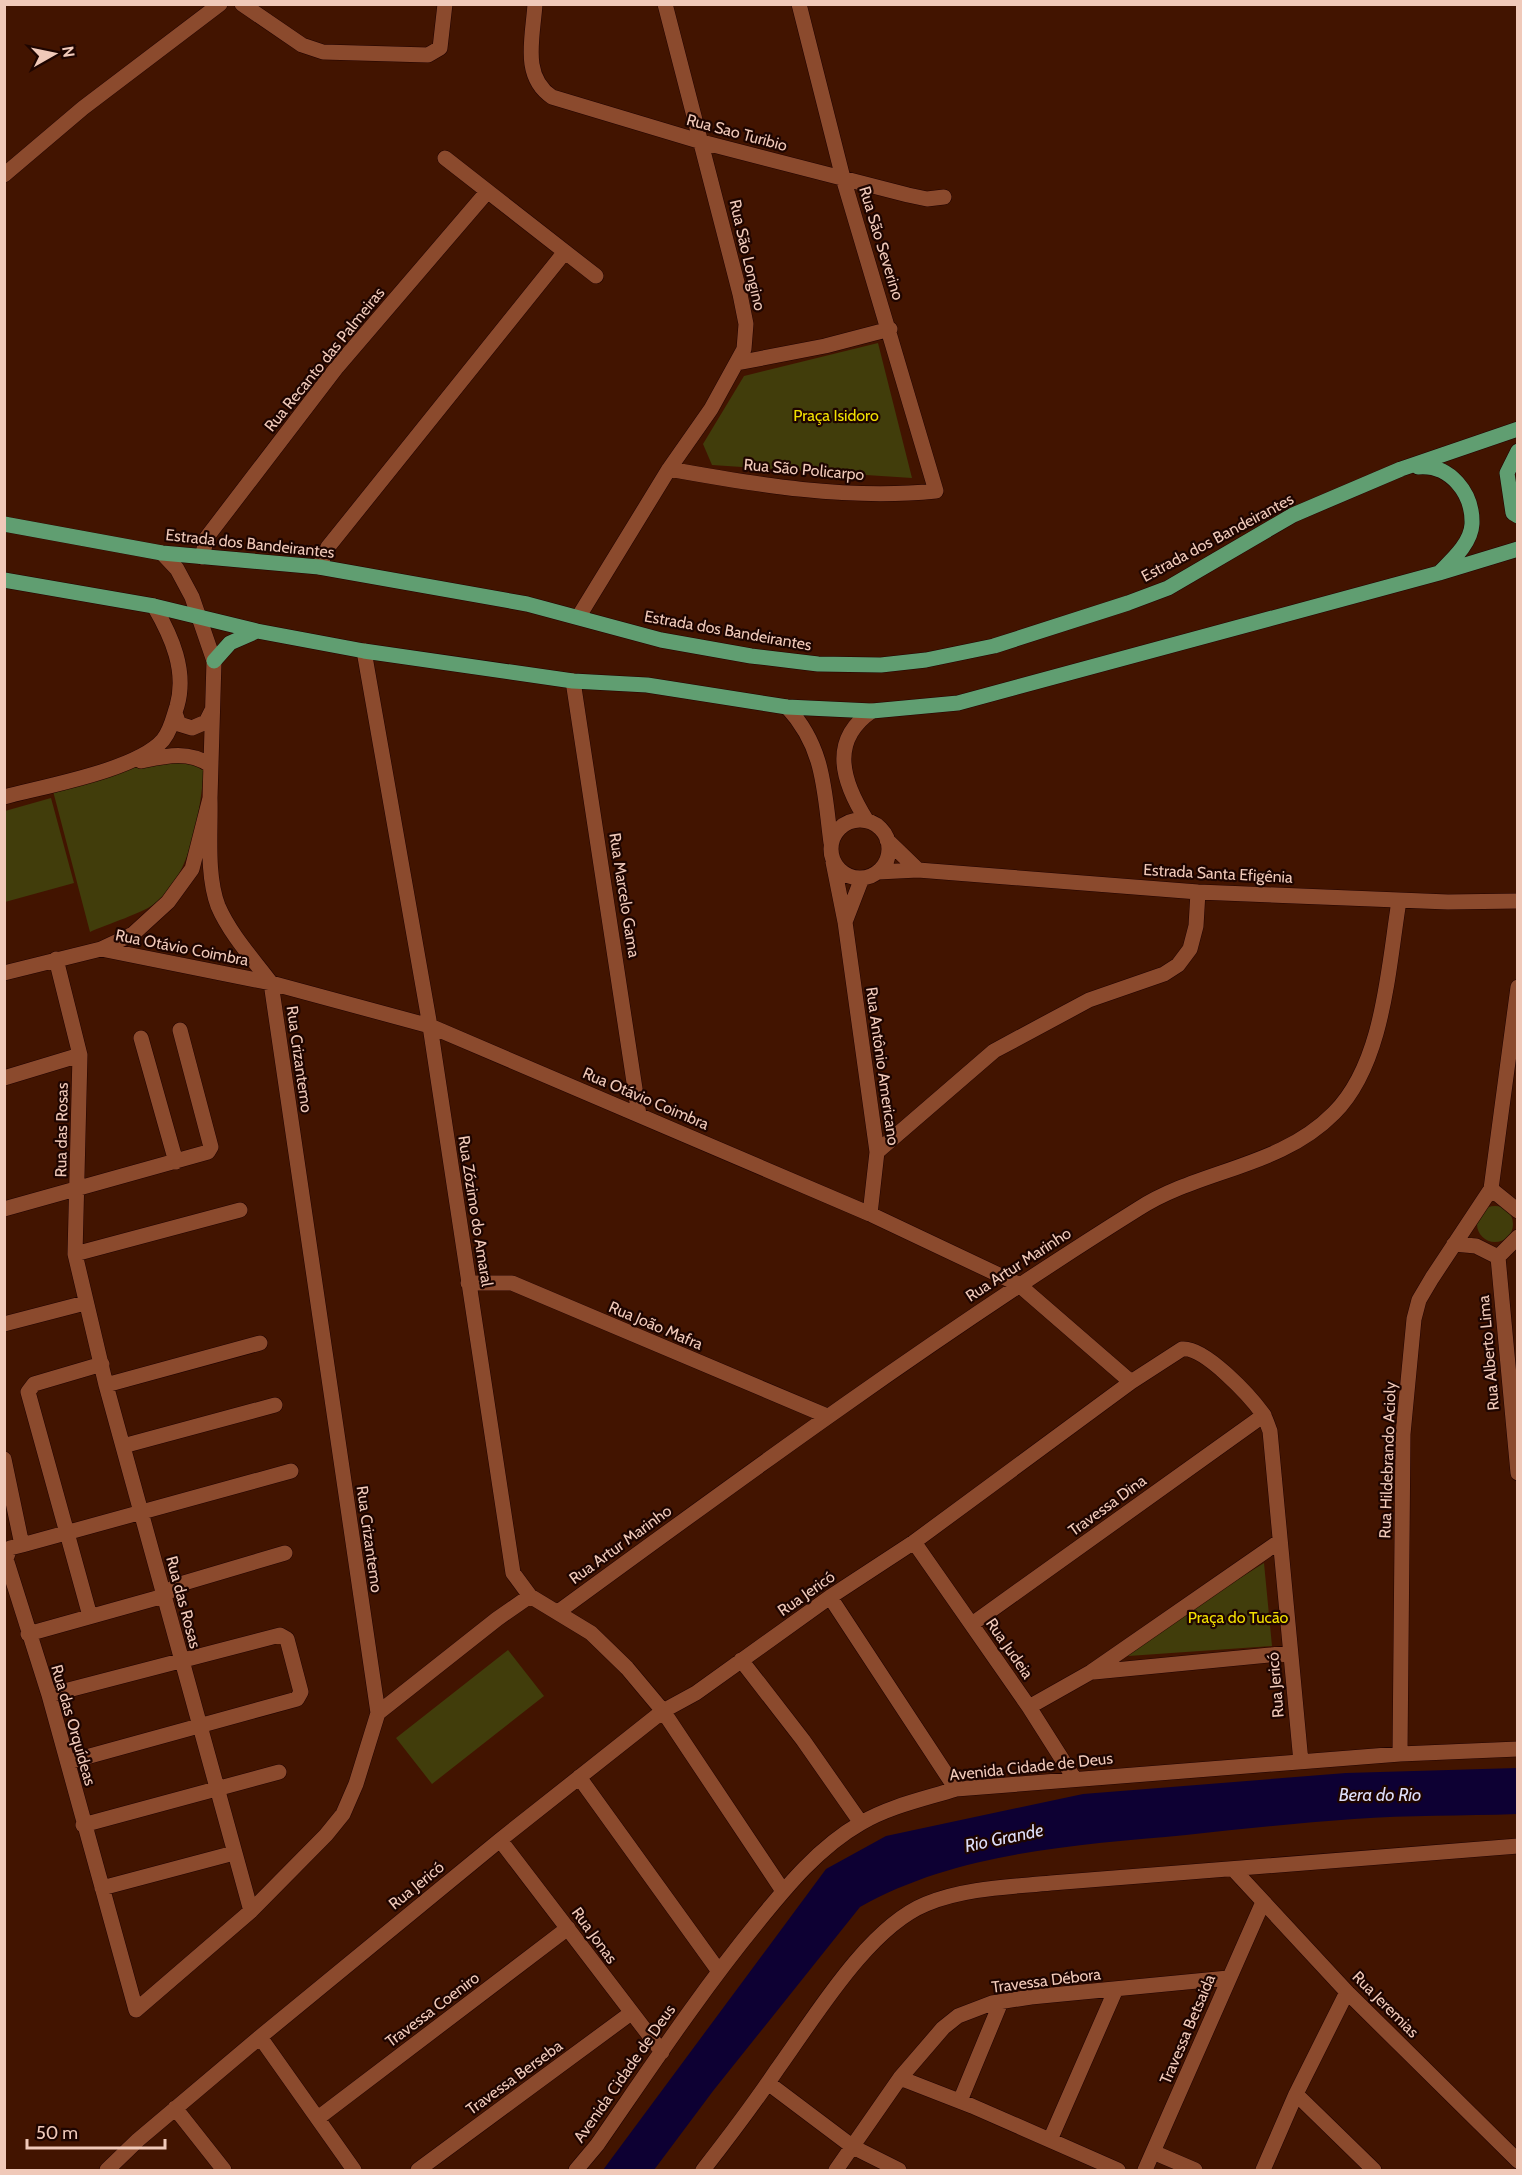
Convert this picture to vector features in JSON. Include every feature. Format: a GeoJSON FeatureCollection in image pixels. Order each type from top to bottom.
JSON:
{"type":"FeatureCollection","features":[{"type":"Feature","properties":{"kind":"main road","name":"Estrada dos Bandeirantes"},"geometry":{"type":"LineString","coordinates":[[4,524],[162,553],[319,567],[527,603],[661,640],[751,656],[847,666],[926,660],[994,646],[1128,603],[1168,588],[1293,515],[1401,469],[1518,429]]}},
{"type":"Feature","properties":{"kind":"main road"},"geometry":{"type":"LineString","coordinates":[[1518,451],[1507,473],[1513,513],[1518,516]]}},
{"type":"Feature","properties":{"kind":"main road"},"geometry":{"type":"LineString","coordinates":[[1401,469],[1430,466],[1442,469],[1452,475],[1464,491],[1472,524],[1459,552],[1439,573]]}},
{"type":"Feature","properties":{"kind":"main road"},"geometry":{"type":"LineString","coordinates":[[4,580],[154,606],[257,631],[364,651],[573,681],[647,685],[787,707],[872,711],[958,703],[1439,573],[1518,549]]}},
{"type":"Feature","properties":{"kind":"main road"},"geometry":{"type":"LineString","coordinates":[[214,661],[230,643],[257,631]]}},
{"type":"Feature","properties":{"kind":"street"},"geometry":{"type":"LineString","coordinates":[[4,175],[82,108],[220,4]]}},
{"type":"Feature","properties":{"kind":"street"},"geometry":{"type":"LineString","coordinates":[[242,4],[302,45],[345,54],[434,54],[440,48],[442,41],[445,4]]}},
{"type":"Feature","properties":{"kind":"street","name":"Rua Sao Turibio"},"geometry":{"type":"LineString","coordinates":[[535,4],[531,60],[533,75],[537,84],[552,97],[702,142],[908,195],[927,199],[944,198]]}},
{"type":"Feature","properties":{"kind":"street","name":"Rua São Longino"},"geometry":{"type":"LineString","coordinates":[[579,616],[669,469],[711,409],[744,349],[746,324],[740,294],[665,4]]}},
{"type":"Feature","properties":{"kind":"street","name":"Rua São Severino"},"geometry":{"type":"LineString","coordinates":[[799,4],[843,178],[890,329],[936,491]]}},
{"type":"Feature","properties":{"kind":"street"},"geometry":{"type":"LineString","coordinates":[[445,158],[596,276]]}},
{"type":"Feature","properties":{"kind":"street","name":"Rua Recanto das Palmeiras"},"geometry":{"type":"LineString","coordinates":[[202,557],[204,544],[212,531],[337,367],[487,192]]}},
{"type":"Feature","properties":{"kind":"street"},"geometry":{"type":"LineString","coordinates":[[319,567],[328,547],[564,253]]}},
{"type":"Feature","properties":{"kind":"street"},"geometry":{"type":"LineString","coordinates":[[737,363],[825,346],[890,329]]}},
{"type":"Feature","properties":{"kind":"street","name":"Rua São Policarpo"},"geometry":{"type":"LineString","coordinates":[[669,469],[740,482],[856,493],[936,491]]}},
{"type":"Feature","properties":{"kind":"street"},"geometry":{"type":"LineString","coordinates":[[162,553],[177,569],[200,616],[214,661],[210,798],[213,882],[217,903],[225,920],[271,983]]}},
{"type":"Feature","properties":{"kind":"street"},"geometry":{"type":"LineString","coordinates":[[128,763],[162,741],[169,731],[175,713],[180,681],[178,662],[166,627],[154,606]]}},
{"type":"Feature","properties":{"kind":"street","name":"Rua Zózimo do Amaral"},"geometry":{"type":"LineString","coordinates":[[364,651],[430,1026],[510,1562],[521,1586],[530,1596],[558,1612],[609,1648],[663,1712],[783,1891]]}},
{"type":"Feature","properties":{"kind":"street","name":"Rua Marcelo Gama"},"geometry":{"type":"LineString","coordinates":[[573,681],[639,1114]]}},
{"type":"Feature","properties":{"kind":"street"},"geometry":{"type":"LineString","coordinates":[[787,707],[806,729],[821,766],[833,862],[845,874],[862,879],[878,872],[888,857],[887,840]]}},
{"type":"Feature","properties":{"kind":"street"},"geometry":{"type":"LineString","coordinates":[[175,713],[179,724],[192,728],[206,722],[213,708]]}},
{"type":"Feature","properties":{"kind":"street"},"geometry":{"type":"LineString","coordinates":[[867,821],[850,795],[844,766],[845,743],[851,730],[872,711]]}},
{"type":"Feature","properties":{"kind":"street"},"geometry":{"type":"LineString","coordinates":[[4,796],[128,763],[172,754],[192,756],[210,765]]}},
{"type":"Feature","properties":{"kind":"street"},"geometry":{"type":"LineString","coordinates":[[4,973],[101,949],[133,934],[168,902],[185,880],[199,846],[210,798]]}},
{"type":"Feature","properties":{"kind":"street"},"geometry":{"type":"LineString","coordinates":[[831,844],[840,827],[858,820],[867,821],[876,825],[887,840],[918,870]]}},
{"type":"Feature","properties":{"kind":"street","name":"Rua Antônio Americano"},"geometry":{"type":"LineString","coordinates":[[833,862],[845,922],[877,1152],[870,1214]]}},
{"type":"Feature","properties":{"kind":"street","name":"Estrada Santa Efigênia"},"geometry":{"type":"LineString","coordinates":[[878,872],[918,870],[1198,892],[1399,901],[1518,901]]}},
{"type":"Feature","properties":{"kind":"street","name":"Rua Antônio Americano"},"geometry":{"type":"LineString","coordinates":[[845,922],[862,879]]}},
{"type":"Feature","properties":{"kind":"street"},"geometry":{"type":"LineString","coordinates":[[877,1152],[994,1051],[1089,1000],[1164,974],[1178,965],[1190,949],[1194,934],[1198,892]]}},
{"type":"Feature","properties":{"kind":"street","name":"Rua Artur Marinho"},"geometry":{"type":"LineString","coordinates":[[558,1612],[827,1416],[1018,1284],[1146,1204],[1186,1185],[1278,1152],[1311,1133],[1335,1112],[1353,1090],[1366,1064],[1386,985],[1399,901]]}},
{"type":"Feature","properties":{"kind":"street","name":"Rua Otávio Coimbra"},"geometry":{"type":"LineString","coordinates":[[101,949],[271,983],[430,1026],[870,1214],[1018,1284],[1131,1382]]}},
{"type":"Feature","properties":{"kind":"street","name":"Rua das Rosas"},"geometry":{"type":"LineString","coordinates":[[56,959],[80,1055],[78,1187],[74,1226],[75,1254],[85,1303],[198,1725],[251,1911]]}},
{"type":"Feature","properties":{"kind":"street","name":"Rua Crizantemo"},"geometry":{"type":"LineString","coordinates":[[136,2010],[251,1911],[326,1835],[343,1814],[356,1784],[378,1713],[271,983]]}},
{"type":"Feature","properties":{"kind":"street"},"geometry":{"type":"LineString","coordinates":[[1518,987],[1491,1189],[1518,1211]]}},
{"type":"Feature","properties":{"kind":"street"},"geometry":{"type":"LineString","coordinates":[[4,1209],[202,1155],[211,1148],[180,1030]]}},
{"type":"Feature","properties":{"kind":"street"},"geometry":{"type":"LineString","coordinates":[[141,1038],[176,1162]]}},
{"type":"Feature","properties":{"kind":"street"},"geometry":{"type":"LineString","coordinates":[[4,1078],[80,1055]]}},
{"type":"Feature","properties":{"kind":"street","name":"Rua Hildebrando Acioly"},"geometry":{"type":"LineString","coordinates":[[1400,1754],[1403,1434],[1411,1343],[1419,1300],[1491,1189]]}},
{"type":"Feature","properties":{"kind":"street"},"geometry":{"type":"LineString","coordinates":[[75,1254],[240,1210]]}},
{"type":"Feature","properties":{"kind":"street"},"geometry":{"type":"LineString","coordinates":[[1454,1244],[1476,1246],[1498,1257],[1518,1237]]}},
{"type":"Feature","properties":{"kind":"street","name":"Rua Alberto Lima"},"geometry":{"type":"LineString","coordinates":[[1498,1257],[1518,1473]]}},
{"type":"Feature","properties":{"kind":"street","name":"Rua João Mafra"},"geometry":{"type":"LineString","coordinates":[[468,1283],[512,1283],[827,1416]]}},
{"type":"Feature","properties":{"kind":"street"},"geometry":{"type":"LineString","coordinates":[[4,1324],[85,1303]]}},
{"type":"Feature","properties":{"kind":"street"},"geometry":{"type":"LineString","coordinates":[[106,1385],[260,1343]]}},
{"type":"Feature","properties":{"kind":"street","name":"Rua Jericó"},"geometry":{"type":"LineString","coordinates":[[106,2170],[175,2108],[260,2037],[500,1840],[663,1712],[696,1693],[830,1597],[914,1542],[1131,1382],[1182,1349],[1189,1348],[1199,1351],[1240,1387],[1264,1415],[1273,1452],[1300,1762]]}},
{"type":"Feature","properties":{"kind":"street"},"geometry":{"type":"LineString","coordinates":[[90,1616],[29,1399],[29,1387],[102,1364]]}},
{"type":"Feature","properties":{"kind":"street"},"geometry":{"type":"LineString","coordinates":[[123,1446],[275,1405]]}},
{"type":"Feature","properties":{"kind":"street","name":"Travessa Dina"},"geometry":{"type":"LineString","coordinates":[[972,1624],[1264,1415]]}},
{"type":"Feature","properties":{"kind":"street"},"geometry":{"type":"LineString","coordinates":[[4,1459],[22,1545],[291,1471]]}},
{"type":"Feature","properties":{"kind":"street"},"geometry":{"type":"LineString","coordinates":[[1029,1707],[1090,1672],[1280,1541]]}},
{"type":"Feature","properties":{"kind":"street","name":"Rua Judeia"},"geometry":{"type":"LineString","coordinates":[[914,1542],[1029,1707],[1074,1778]]}},
{"type":"Feature","properties":{"kind":"street","name":"Rua das Orquídeas"},"geometry":{"type":"LineString","coordinates":[[22,1545],[10,1548],[6,1559],[49,1695],[83,1825],[136,2010]]}},
{"type":"Feature","properties":{"kind":"street"},"geometry":{"type":"LineString","coordinates":[[28,1634],[164,1596],[177,1585],[285,1553]]}},
{"type":"Feature","properties":{"kind":"street"},"geometry":{"type":"LineString","coordinates":[[378,1713],[496,1619],[530,1596]]}},
{"type":"Feature","properties":{"kind":"street"},"geometry":{"type":"LineString","coordinates":[[830,1597],[956,1789]]}},
{"type":"Feature","properties":{"kind":"street"},"geometry":{"type":"LineString","coordinates":[[49,1695],[283,1635],[287,1639],[301,1692],[297,1699],[68,1762]]}},
{"type":"Feature","properties":{"kind":"street"},"geometry":{"type":"LineString","coordinates":[[1090,1672],[1290,1653]]}},
{"type":"Feature","properties":{"kind":"street"},"geometry":{"type":"LineString","coordinates":[[741,1660],[803,1740],[861,1823]]}},
{"type":"Feature","properties":{"kind":"street","name":"Avenida Cidade de Deus"},"geometry":{"type":"LineString","coordinates":[[576,2170],[597,2145],[718,1970],[783,1891],[814,1858],[861,1823],[901,1805],[956,1789],[1074,1778],[1400,1754],[1518,1749]]}},
{"type":"Feature","properties":{"kind":"street"},"geometry":{"type":"LineString","coordinates":[[83,1825],[279,1772]]}},
{"type":"Feature","properties":{"kind":"street"},"geometry":{"type":"LineString","coordinates":[[579,1777],[718,1970]]}},
{"type":"Feature","properties":{"kind":"street","name":"Rua Jonas"},"geometry":{"type":"LineString","coordinates":[[500,1840],[662,2052]]}},
{"type":"Feature","properties":{"kind":"street"},"geometry":{"type":"LineString","coordinates":[[703,2170],[768,2083],[830,1994],[871,1946],[901,1917],[926,1904],[991,1889],[1518,1846]]}},
{"type":"Feature","properties":{"kind":"street"},"geometry":{"type":"LineString","coordinates":[[102,1888],[234,1853]]}},
{"type":"Feature","properties":{"kind":"street","name":"Rua Jeremias"},"geometry":{"type":"LineString","coordinates":[[1233,1869],[1347,1992],[1513,2159]]}},
{"type":"Feature","properties":{"kind":"street","name":"Travessa Betsaida"},"geometry":{"type":"LineString","coordinates":[[1145,2170],[1263,1902]]}},
{"type":"Feature","properties":{"kind":"street","name":"Travessa Coeniro"},"geometry":{"type":"LineString","coordinates":[[318,2118],[568,1928]]}},
{"type":"Feature","properties":{"kind":"street","name":"Travessa Débora"},"geometry":{"type":"LineString","coordinates":[[836,2170],[900,2078],[942,2028],[958,2016],[1001,2002],[1228,1978]]}},
{"type":"Feature","properties":{"kind":"street"},"geometry":{"type":"LineString","coordinates":[[1050,2140],[1116,1989]]}},
{"type":"Feature","properties":{"kind":"street"},"geometry":{"type":"LineString","coordinates":[[1263,2170],[1296,2094],[1347,1992]]}},
{"type":"Feature","properties":{"kind":"street"},"geometry":{"type":"LineString","coordinates":[[960,2101],[1001,2002]]}},
{"type":"Feature","properties":{"kind":"street","name":"Travessa Berseba"},"geometry":{"type":"LineString","coordinates":[[418,2170],[631,2013]]}},
{"type":"Feature","properties":{"kind":"street"},"geometry":{"type":"LineString","coordinates":[[260,2037],[354,2170]]}},
{"type":"Feature","properties":{"kind":"street"},"geometry":{"type":"LineString","coordinates":[[900,2078],[960,2101],[1118,2170]]}},
{"type":"Feature","properties":{"kind":"street"},"geometry":{"type":"LineString","coordinates":[[768,2083],[853,2147],[899,2170]]}},
{"type":"Feature","properties":{"kind":"street"},"geometry":{"type":"LineString","coordinates":[[1296,2094],[1374,2170]]}},
{"type":"Feature","properties":{"kind":"street"},"geometry":{"type":"LineString","coordinates":[[175,2108],[224,2170]]}},
{"type":"Feature","properties":{"kind":"street"},"geometry":{"type":"LineString","coordinates":[[1153,2152],[1195,2170]]}},
{"type":"Feature","properties":{"kind":"green space","name":"Praça Isidoro"},"geometry":{"type":"Polygon","coordinates":[[[878,343],[912,478],[712,465],[703,444],[744,376],[878,343]]]}},
{"type":"Feature","properties":{"kind":"green space"},"geometry":{"type":"Polygon","coordinates":[[[188,761],[204,771],[200,806],[192,841],[179,874],[169,889],[152,906],[90,932],[53,791],[135,766],[188,761]]]}},
{"type":"Feature","properties":{"kind":"green space"},"geometry":{"type":"Polygon","coordinates":[[[51,798],[74,883],[5,902],[5,811],[51,798]]]}},
{"type":"Feature","properties":{"kind":"green space"},"geometry":{"type":"Polygon","coordinates":[[[1495,1206],[1508,1211],[1513,1224],[1508,1237],[1495,1242],[1482,1237],[1477,1224],[1482,1211],[1495,1206]]]}},
{"type":"Feature","properties":{"kind":"green space","name":"Praça do Tucão"},"geometry":{"type":"Polygon","coordinates":[[[1264,1563],[1272,1646],[1114,1657],[1264,1563]]]}},
{"type":"Feature","properties":{"kind":"green space"},"geometry":{"type":"Polygon","coordinates":[[[508,1650],[544,1696],[432,1784],[396,1738],[508,1650]]]}},
{"type":"Feature","properties":{"kind":"water"},"geometry":{"type":"Polygon","coordinates":[[[1517,1768],[1517,1814],[1354,1819],[1061,1848],[977,1863],[937,1874],[897,1889],[860,1907],[713,2091],[654,2170],[603,2170],[826,1869],[886,1836],[1083,1794],[1346,1773],[1517,1768]]]}},
{"type":"Feature","properties":{"kind":"water label","name":"Bera do Rio"},"geometry":{"type":"Point","coordinates":[1380,1795]}},
{"type":"Feature","properties":{"kind":"water label","name":"Rio Grande"},"geometry":{"type":"Point","coordinates":[1004,1838]}}]}
